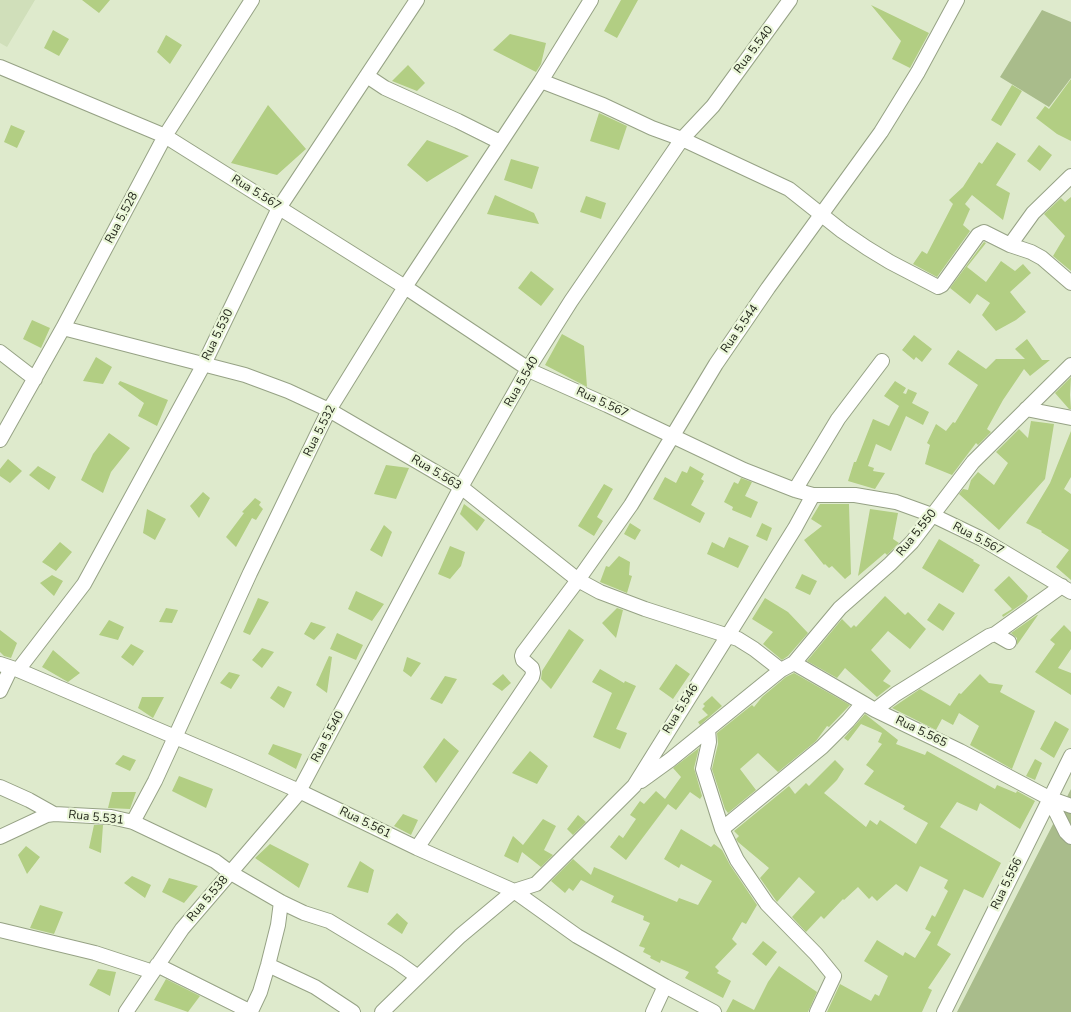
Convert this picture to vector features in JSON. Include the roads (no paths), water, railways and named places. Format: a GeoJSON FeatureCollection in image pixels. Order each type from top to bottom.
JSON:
{"type":"FeatureCollection","features":[{"type":"Feature","properties":{"kind":"street","name":"Rua 5.528"},"geometry":{"type":"LineString","coordinates":[[1,437],[63,328],[165,136],[252,0]]}},
{"type":"Feature","properties":{"kind":"street","name":"Rua 5.530"},"geometry":{"type":"LineString","coordinates":[[0,691],[9,667],[84,584],[204,364],[279,208],[417,0]]}},
{"type":"Feature","properties":{"kind":"street","name":"Rua 5.532"},"geometry":{"type":"LineString","coordinates":[[174,738],[250,573],[329,410],[404,287],[541,81],[590,0]]}},
{"type":"Feature","properties":{"kind":"street","name":"Rua 5.540"},"geometry":{"type":"LineString","coordinates":[[299,791],[461,487],[528,369],[571,301],[682,140],[713,106],[790,0]]}},
{"type":"Feature","properties":{"kind":"street","name":"Rua 5.544"},"geometry":{"type":"LineString","coordinates":[[417,848],[532,677],[534,673],[532,668],[523,660],[522,656],[631,505],[716,364],[881,132],[918,72],[957,0]]}},
{"type":"Feature","properties":{"kind":"street","name":"Rua 5.567"},"geometry":{"type":"LineString","coordinates":[[0,67],[165,136],[404,287],[528,369],[744,470],[795,490],[813,495],[855,495],[896,502],[932,515],[982,539],[1066,589]]}},
{"type":"Feature","properties":{"kind":"street"},"geometry":{"type":"LineString","coordinates":[[367,76],[384,88],[500,142]]}},
{"type":"Feature","properties":{"kind":"street"},"geometry":{"type":"LineString","coordinates":[[541,81],[603,105],[789,189],[858,242],[890,262],[938,287],[973,242],[984,232],[1042,258],[1071,283]]}},
{"type":"Feature","properties":{"kind":"street"},"geometry":{"type":"LineString","coordinates":[[1010,245],[1033,213],[1071,176]]}},
{"type":"Feature","properties":{"kind":"street","name":"Rua 5.563"},"geometry":{"type":"LineString","coordinates":[[63,328],[245,374],[329,410],[461,487],[578,580],[600,592],[645,609],[738,639],[782,670]]}},
{"type":"Feature","properties":{"kind":"street"},"geometry":{"type":"LineString","coordinates":[[0,352],[35,379]]}},
{"type":"Feature","properties":{"kind":"street"},"geometry":{"type":"LineString","coordinates":[[795,490],[838,419],[882,361]]}},
{"type":"Feature","properties":{"kind":"street","name":"Rua 5.550"},"geometry":{"type":"LineString","coordinates":[[634,786],[670,760],[782,670],[794,663],[840,608],[912,542],[973,462],[1071,365]]}},
{"type":"Feature","properties":{"kind":"street"},"geometry":{"type":"LineString","coordinates":[[1026,409],[1071,418]]}},
{"type":"Feature","properties":{"kind":"street","name":"Rua 5.546"},"geometry":{"type":"LineString","coordinates":[[382,1012],[460,936],[514,892],[536,884],[634,786],[795,528],[813,495]]}},
{"type":"Feature","properties":{"kind":"street"},"geometry":{"type":"LineString","coordinates":[[722,829],[822,746],[848,721],[869,706],[896,694],[1066,589]]}},
{"type":"Feature","properties":{"kind":"street"},"geometry":{"type":"LineString","coordinates":[[995,634],[1009,642]]}},
{"type":"Feature","properties":{"kind":"street","name":"Rua 5.565"},"geometry":{"type":"LineString","coordinates":[[794,663],[869,706],[1049,798],[1071,806]]}},
{"type":"Feature","properties":{"kind":"street","name":"Rua 5.561"},"geometry":{"type":"LineString","coordinates":[[9,667],[299,791],[514,892],[577,936],[714,1012]]}},
{"type":"Feature","properties":{"kind":"street"},"geometry":{"type":"LineString","coordinates":[[708,729],[709,742],[703,769],[722,829],[737,860],[767,904],[832,972],[833,980],[818,1012]]}},
{"type":"Feature","properties":{"kind":"street","name":"Rua 5.531"},"geometry":{"type":"LineString","coordinates":[[0,838],[47,815],[54,814],[111,817],[134,822],[174,738]]}},
{"type":"Feature","properties":{"kind":"street","name":"Rua 5.556"},"geometry":{"type":"LineString","coordinates":[[944,1012],[1071,756]]}},
{"type":"Feature","properties":{"kind":"street"},"geometry":{"type":"LineString","coordinates":[[0,787],[54,814]]}},
{"type":"Feature","properties":{"kind":"street","name":"Rua 5.538"},"geometry":{"type":"LineString","coordinates":[[126,1012],[182,929],[299,791]]}},
{"type":"Feature","properties":{"kind":"street"},"geometry":{"type":"LineString","coordinates":[[1049,798],[1066,832],[1071,837]]}},
{"type":"Feature","properties":{"kind":"street"},"geometry":{"type":"LineString","coordinates":[[134,822],[215,861],[231,873],[281,902],[304,913],[329,921],[397,962],[418,977]]}},
{"type":"Feature","properties":{"kind":"street"},"geometry":{"type":"LineString","coordinates":[[0,930],[155,969],[249,1011],[252,1009],[260,992],[268,965],[278,925],[281,902]]}},
{"type":"Feature","properties":{"kind":"street"},"geometry":{"type":"LineString","coordinates":[[268,965],[315,987],[353,1012]]}},
{"type":"Feature","properties":{"kind":"street"},"geometry":{"type":"LineString","coordinates":[[653,1012],[665,986]]}}]}
